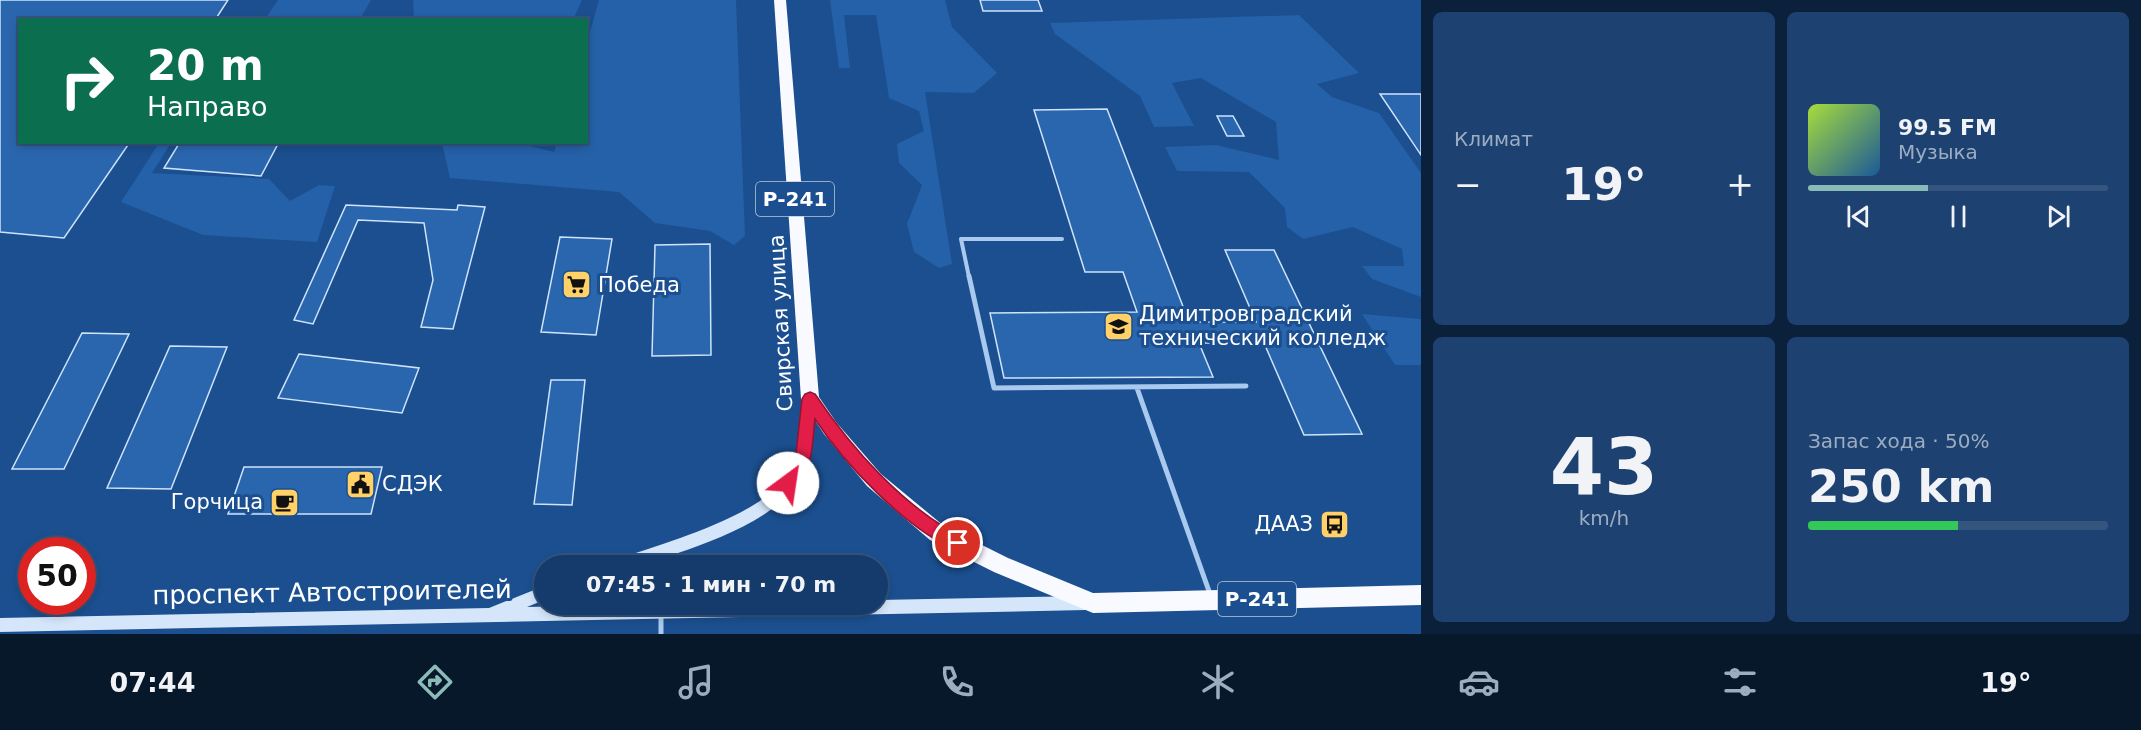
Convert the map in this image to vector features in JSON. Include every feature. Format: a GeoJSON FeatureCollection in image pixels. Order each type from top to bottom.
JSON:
{"type":"FeatureCollection","features":[{"type":"Feature","properties":{"kind":"highway","name":"Свирская улица"},"geometry":{"type":"LineString","coordinates":[[780,0],[810,399]]}},
{"type":"Feature","properties":{"kind":"highway","name":"Р-241"},"geometry":{"type":"LineString","coordinates":[[810,399],[830,429],[874,480],[936,533],[1001,565],[1093,603]]}},
{"type":"Feature","properties":{"kind":"highway","name":"проспект Автостроителей"},"geometry":{"type":"LineString","coordinates":[[1093,603],[1421,595]]}},
{"type":"Feature","properties":{"kind":"main road","name":"Свирская улица"},"geometry":{"type":"LineString","coordinates":[[648,555],[731,525],[773,500],[802,466],[810,399]]}},
{"type":"Feature","properties":{"kind":"main road"},"geometry":{"type":"LineString","coordinates":[[487,615],[534,597]]}},
{"type":"Feature","properties":{"kind":"main road","name":"проспект Автостроителей"},"geometry":{"type":"LineString","coordinates":[[888,607],[1093,603]]}},
{"type":"Feature","properties":{"kind":"main road","name":"проспект Автостроителей"},"geometry":{"type":"LineString","coordinates":[[0,625],[534,614]]}},
{"type":"Feature","properties":{"kind":"lane"},"geometry":{"type":"LineString","coordinates":[[1062,239],[961,239],[994,388],[1246,387]]}},
{"type":"Feature","properties":{"kind":"lane"},"geometry":{"type":"LineString","coordinates":[[1137,388],[1212,600]]}},
{"type":"Feature","properties":{"kind":"lane"},"geometry":{"type":"LineString","coordinates":[[661,634],[662,615]]}},
{"type":"Feature","properties":{"kind":"shaded area"},"geometry":{"type":"Polygon","coordinates":[[[278,0],[371,0],[361,18],[266,18],[278,0]]]}},
{"type":"Feature","properties":{"kind":"shaded area"},"geometry":{"type":"Polygon","coordinates":[[[413,0],[582,0],[574,18],[414,18],[413,0]]]}},
{"type":"Feature","properties":{"kind":"shaded area"},"geometry":{"type":"Polygon","coordinates":[[[599,0],[736,0],[745,236],[734,245],[710,231],[655,223],[619,192],[450,178],[442,144],[521,144],[554,152],[557,144],[588,144],[588,38],[599,0]]]}},
{"type":"Feature","properties":{"kind":"shaded area"},"geometry":{"type":"Polygon","coordinates":[[[830,0],[945,0],[952,27],[997,73],[974,93],[925,92],[952,264],[939,268],[914,252],[907,224],[922,185],[899,163],[897,144],[924,131],[919,111],[889,98],[876,15],[844,15],[850,68],[839,68],[830,0]]]}},
{"type":"Feature","properties":{"kind":"shaded area"},"geometry":{"type":"Polygon","coordinates":[[[1299,15],[1359,73],[1317,84],[1332,97],[1379,113],[1421,173],[1421,297],[1372,279],[1362,266],[1404,266],[1402,249],[1353,227],[1303,239],[1287,227],[1285,208],[1249,172],[1177,171],[1165,147],[1216,145],[1279,160],[1276,122],[1201,78],[1172,83],[1194,126],[1154,127],[1140,96],[1055,34],[1050,23],[1299,15]]]}},
{"type":"Feature","properties":{"kind":"shaded area"},"geometry":{"type":"Polygon","coordinates":[[[158,144],[170,144],[152,173],[269,179],[290,201],[319,185],[335,186],[317,242],[203,235],[121,202],[158,144]]]}},
{"type":"Feature","properties":{"kind":"shaded area"},"geometry":{"type":"Polygon","coordinates":[[[1362,314],[1421,319],[1421,365],[1395,365],[1362,314]]]}},
{"type":"Feature","properties":{"kind":"building"},"geometry":{"type":"Polygon","coordinates":[[[0,0],[228,0],[216,18],[18,18],[18,144],[129,144],[64,238],[0,232],[0,0]]]}},
{"type":"Feature","properties":{"kind":"building"},"geometry":{"type":"Polygon","coordinates":[[[980,0],[1038,0],[1042,11],[983,11],[980,0]]]}},
{"type":"Feature","properties":{"kind":"building"},"geometry":{"type":"Polygon","coordinates":[[[1380,94],[1421,94],[1421,155],[1380,94]]]}},
{"type":"Feature","properties":{"kind":"building"},"geometry":{"type":"Polygon","coordinates":[[[1107,109],[1189,322],[1256,322],[1225,250],[1274,250],[1362,434],[1304,435],[1264,343],[1199,343],[1213,377],[1004,378],[990,313],[1137,312],[1123,272],[1085,272],[1034,110],[1107,109]]]}},
{"type":"Feature","properties":{"kind":"building"},"geometry":{"type":"Polygon","coordinates":[[[1217,116],[1233,116],[1244,136],[1227,136],[1217,116]]]}},
{"type":"Feature","properties":{"kind":"building"},"geometry":{"type":"Polygon","coordinates":[[[179,144],[278,144],[261,176],[164,168],[179,144]]]}},
{"type":"Feature","properties":{"kind":"building"},"geometry":{"type":"Polygon","coordinates":[[[346,205],[457,210],[458,205],[485,207],[453,329],[421,327],[433,280],[424,223],[358,220],[313,324],[294,320],[346,205]]]}},
{"type":"Feature","properties":{"kind":"building","name":"Победа"},"geometry":{"type":"Polygon","coordinates":[[[560,237],[612,239],[596,335],[541,332],[560,237]]]}},
{"type":"Feature","properties":{"kind":"building"},"geometry":{"type":"Polygon","coordinates":[[[710,244],[711,355],[652,356],[655,245],[710,244]]]}},
{"type":"Feature","properties":{"kind":"building"},"geometry":{"type":"Polygon","coordinates":[[[82,333],[129,334],[64,469],[12,469],[82,333]]]}},
{"type":"Feature","properties":{"kind":"building"},"geometry":{"type":"Polygon","coordinates":[[[170,346],[227,347],[171,489],[107,488],[170,346]]]}},
{"type":"Feature","properties":{"kind":"building"},"geometry":{"type":"Polygon","coordinates":[[[299,354],[419,368],[402,413],[278,398],[299,354]]]}},
{"type":"Feature","properties":{"kind":"building"},"geometry":{"type":"Polygon","coordinates":[[[551,380],[585,380],[572,505],[534,504],[551,380]]]}},
{"type":"Feature","properties":{"kind":"building"},"geometry":{"type":"Polygon","coordinates":[[[244,467],[382,467],[371,514],[228,514],[244,467]]]}},
{"type":"Feature","properties":{"kind":"place","name":"Победа"},"geometry":{"type":"Point","coordinates":[577,285]}},
{"type":"Feature","properties":{"kind":"place","name":"Димитровградский технический колледж"},"geometry":{"type":"Point","coordinates":[1118,326]}},
{"type":"Feature","properties":{"kind":"place","name":"СДЭК"},"geometry":{"type":"Point","coordinates":[361,484]}},
{"type":"Feature","properties":{"kind":"place","name":"Горчица"},"geometry":{"type":"Point","coordinates":[284,502]}},
{"type":"Feature","properties":{"kind":"place","name":"ДААЗ"},"geometry":{"type":"Point","coordinates":[1334,524]}},
{"type":"Feature","properties":{"kind":"route"},"geometry":{"type":"LineString","coordinates":[[788,483],[802,466],[810,399],[830,429],[874,480],[936,533],[958,543]]}}]}
